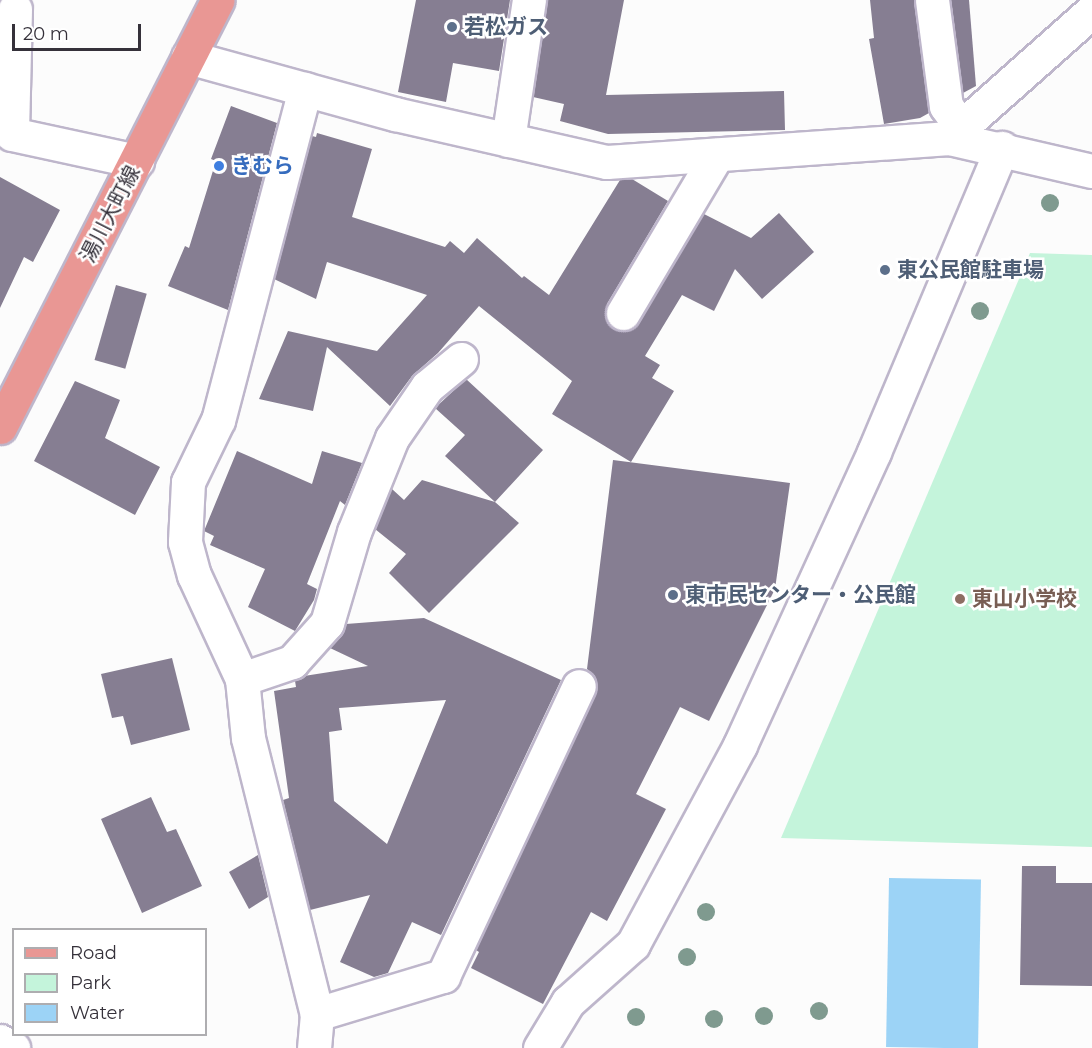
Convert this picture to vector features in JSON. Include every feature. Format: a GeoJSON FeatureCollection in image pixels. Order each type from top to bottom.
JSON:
{"type":"FeatureCollection","features":[{"type":"Feature","properties":{"kind":"main road","name":"湯川大町線"},"geometry":{"type":"LineString","coordinates":[[0,427],[218,0]]}},
{"type":"Feature","properties":{"kind":"street"},"geometry":{"type":"LineString","coordinates":[[508,140],[529,0]]}},
{"type":"Feature","properties":{"kind":"street"},"geometry":{"type":"LineString","coordinates":[[932,0],[946,106],[955,132]]}},
{"type":"Feature","properties":{"kind":"street"},"geometry":{"type":"LineString","coordinates":[[15,9],[12,134],[137,161]]}},
{"type":"Feature","properties":{"kind":"street"},"geometry":{"type":"LineString","coordinates":[[955,132],[1092,11]]}},
{"type":"Feature","properties":{"kind":"street"},"geometry":{"type":"LineString","coordinates":[[188,57],[508,140],[607,162],[717,155],[955,132],[1002,148],[1092,171]]}},
{"type":"Feature","properties":{"kind":"street"},"geometry":{"type":"LineString","coordinates":[[305,89],[218,420],[188,482],[185,542],[194,575],[242,679],[248,738],[317,1014],[314,1048]]}},
{"type":"Feature","properties":{"kind":"street"},"geometry":{"type":"LineString","coordinates":[[540,1048],[568,1002],[633,944],[740,745],[874,452],[1002,148]]}},
{"type":"Feature","properties":{"kind":"street"},"geometry":{"type":"LineString","coordinates":[[624,313],[717,155]]}},
{"type":"Feature","properties":{"kind":"street"},"geometry":{"type":"LineString","coordinates":[[242,679],[292,662],[327,623],[354,532],[392,438],[427,387],[461,359]]}},
{"type":"Feature","properties":{"kind":"street"},"geometry":{"type":"LineString","coordinates":[[317,1014],[443,976],[579,686]]}},
{"type":"Feature","properties":{"kind":"street"},"geometry":{"type":"LineString","coordinates":[[0,1041],[13,1048]]}},
{"type":"Feature","properties":{"kind":"green space"},"geometry":{"type":"Polygon","coordinates":[[[1030,253],[1092,255],[1092,847],[781,838],[1030,253]]]}},
{"type":"Feature","properties":{"kind":"water"},"geometry":{"type":"Polygon","coordinates":[[[889,878],[981,880],[978,1048],[886,1047],[889,878]]]}},
{"type":"Feature","properties":{"kind":"building","name":"若松ガス"},"geometry":{"type":"Polygon","coordinates":[[[416,0],[510,0],[499,71],[453,63],[446,102],[398,92],[416,0]]]}},
{"type":"Feature","properties":{"kind":"building"},"geometry":{"type":"Polygon","coordinates":[[[547,0],[624,0],[606,95],[784,91],[785,130],[608,134],[560,121],[564,104],[533,97],[547,0]]]}},
{"type":"Feature","properties":{"kind":"building"},"geometry":{"type":"Polygon","coordinates":[[[870,0],[914,0],[929,113],[920,118],[884,124],[869,39],[874,38],[870,0]]]}},
{"type":"Feature","properties":{"kind":"building"},"geometry":{"type":"Polygon","coordinates":[[[951,0],[969,0],[976,86],[963,93],[951,0]]]}},
{"type":"Feature","properties":{"kind":"building"},"geometry":{"type":"Polygon","coordinates":[[[231,106],[277,123],[228,310],[168,286],[185,246],[189,248],[216,161],[211,159],[231,106]]]}},
{"type":"Feature","properties":{"kind":"building"},"geometry":{"type":"Polygon","coordinates":[[[317,133],[372,149],[352,217],[445,247],[450,241],[464,253],[477,238],[522,278],[524,276],[549,295],[620,180],[632,179],[668,201],[607,304],[607,323],[622,332],[639,323],[704,214],[751,238],[779,213],[814,252],[762,299],[735,269],[714,311],[682,295],[645,356],[660,365],[652,378],[674,391],[631,462],[552,414],[572,381],[479,306],[438,353],[412,376],[390,406],[327,347],[313,411],[259,399],[288,331],[377,351],[427,295],[327,262],[316,299],[274,279],[312,136],[316,137],[317,133]]]}},
{"type":"Feature","properties":{"kind":"building"},"geometry":{"type":"Polygon","coordinates":[[[0,177],[60,210],[33,262],[24,257],[0,308],[0,177]]]}},
{"type":"Feature","properties":{"kind":"building"},"geometry":{"type":"Polygon","coordinates":[[[116,285],[147,294],[125,369],[95,360],[116,285]]]}},
{"type":"Feature","properties":{"kind":"building"},"geometry":{"type":"Polygon","coordinates":[[[466,379],[543,450],[495,502],[445,456],[465,435],[435,408],[466,379]]]}},
{"type":"Feature","properties":{"kind":"building"},"geometry":{"type":"Polygon","coordinates":[[[75,381],[120,400],[105,438],[160,467],[135,515],[34,461],[75,381]]]}},
{"type":"Feature","properties":{"kind":"building"},"geometry":{"type":"Polygon","coordinates":[[[237,451],[312,484],[322,451],[362,463],[345,505],[340,501],[307,584],[317,589],[314,600],[295,631],[248,607],[265,569],[210,545],[214,536],[204,531],[237,451]]]}},
{"type":"Feature","properties":{"kind":"building"},"geometry":{"type":"Polygon","coordinates":[[[613,460],[790,483],[775,589],[709,721],[680,707],[636,794],[666,809],[607,921],[591,912],[543,1004],[471,968],[479,952],[476,950],[596,693],[595,676],[587,669],[613,460]]]}},
{"type":"Feature","properties":{"kind":"building"},"geometry":{"type":"Polygon","coordinates":[[[422,480],[495,502],[519,523],[429,613],[389,573],[406,554],[375,529],[392,489],[404,500],[422,480]]]}},
{"type":"Feature","properties":{"kind":"building"},"geometry":{"type":"Polygon","coordinates":[[[424,618],[561,680],[441,935],[412,922],[388,973],[374,977],[340,962],[370,895],[310,910],[283,800],[289,798],[274,691],[296,687],[295,681],[304,676],[368,666],[330,648],[346,624],[424,618]],[[446,700],[339,708],[342,730],[329,732],[334,801],[387,844],[446,700]]]}},
{"type":"Feature","properties":{"kind":"building"},"geometry":{"type":"Polygon","coordinates":[[[172,658],[190,730],[131,745],[123,716],[112,718],[101,674],[172,658]]]}},
{"type":"Feature","properties":{"kind":"building"},"geometry":{"type":"Polygon","coordinates":[[[151,797],[167,832],[176,829],[202,886],[142,913],[101,819],[151,797]]]}},
{"type":"Feature","properties":{"kind":"building"},"geometry":{"type":"Polygon","coordinates":[[[258,855],[268,897],[249,909],[229,872],[258,855]]]}},
{"type":"Feature","properties":{"kind":"building"},"geometry":{"type":"Polygon","coordinates":[[[1022,866],[1056,866],[1056,883],[1092,883],[1092,986],[1020,985],[1022,866]]]}},
{"type":"Feature","properties":{"kind":"place","name":"若松ガス"},"geometry":{"type":"Point","coordinates":[452,27]}},
{"type":"Feature","properties":{"kind":"place","name":"きむら"},"geometry":{"type":"Point","coordinates":[219,166]}},
{"type":"Feature","properties":{"kind":"place","name":"東公民館駐車場"},"geometry":{"type":"Point","coordinates":[885,270]}},
{"type":"Feature","properties":{"kind":"place","name":"東市民センター・公民館"},"geometry":{"type":"Point","coordinates":[673,595]}},
{"type":"Feature","properties":{"kind":"place","name":"東山小学校"},"geometry":{"type":"Point","coordinates":[960,599]}}]}
